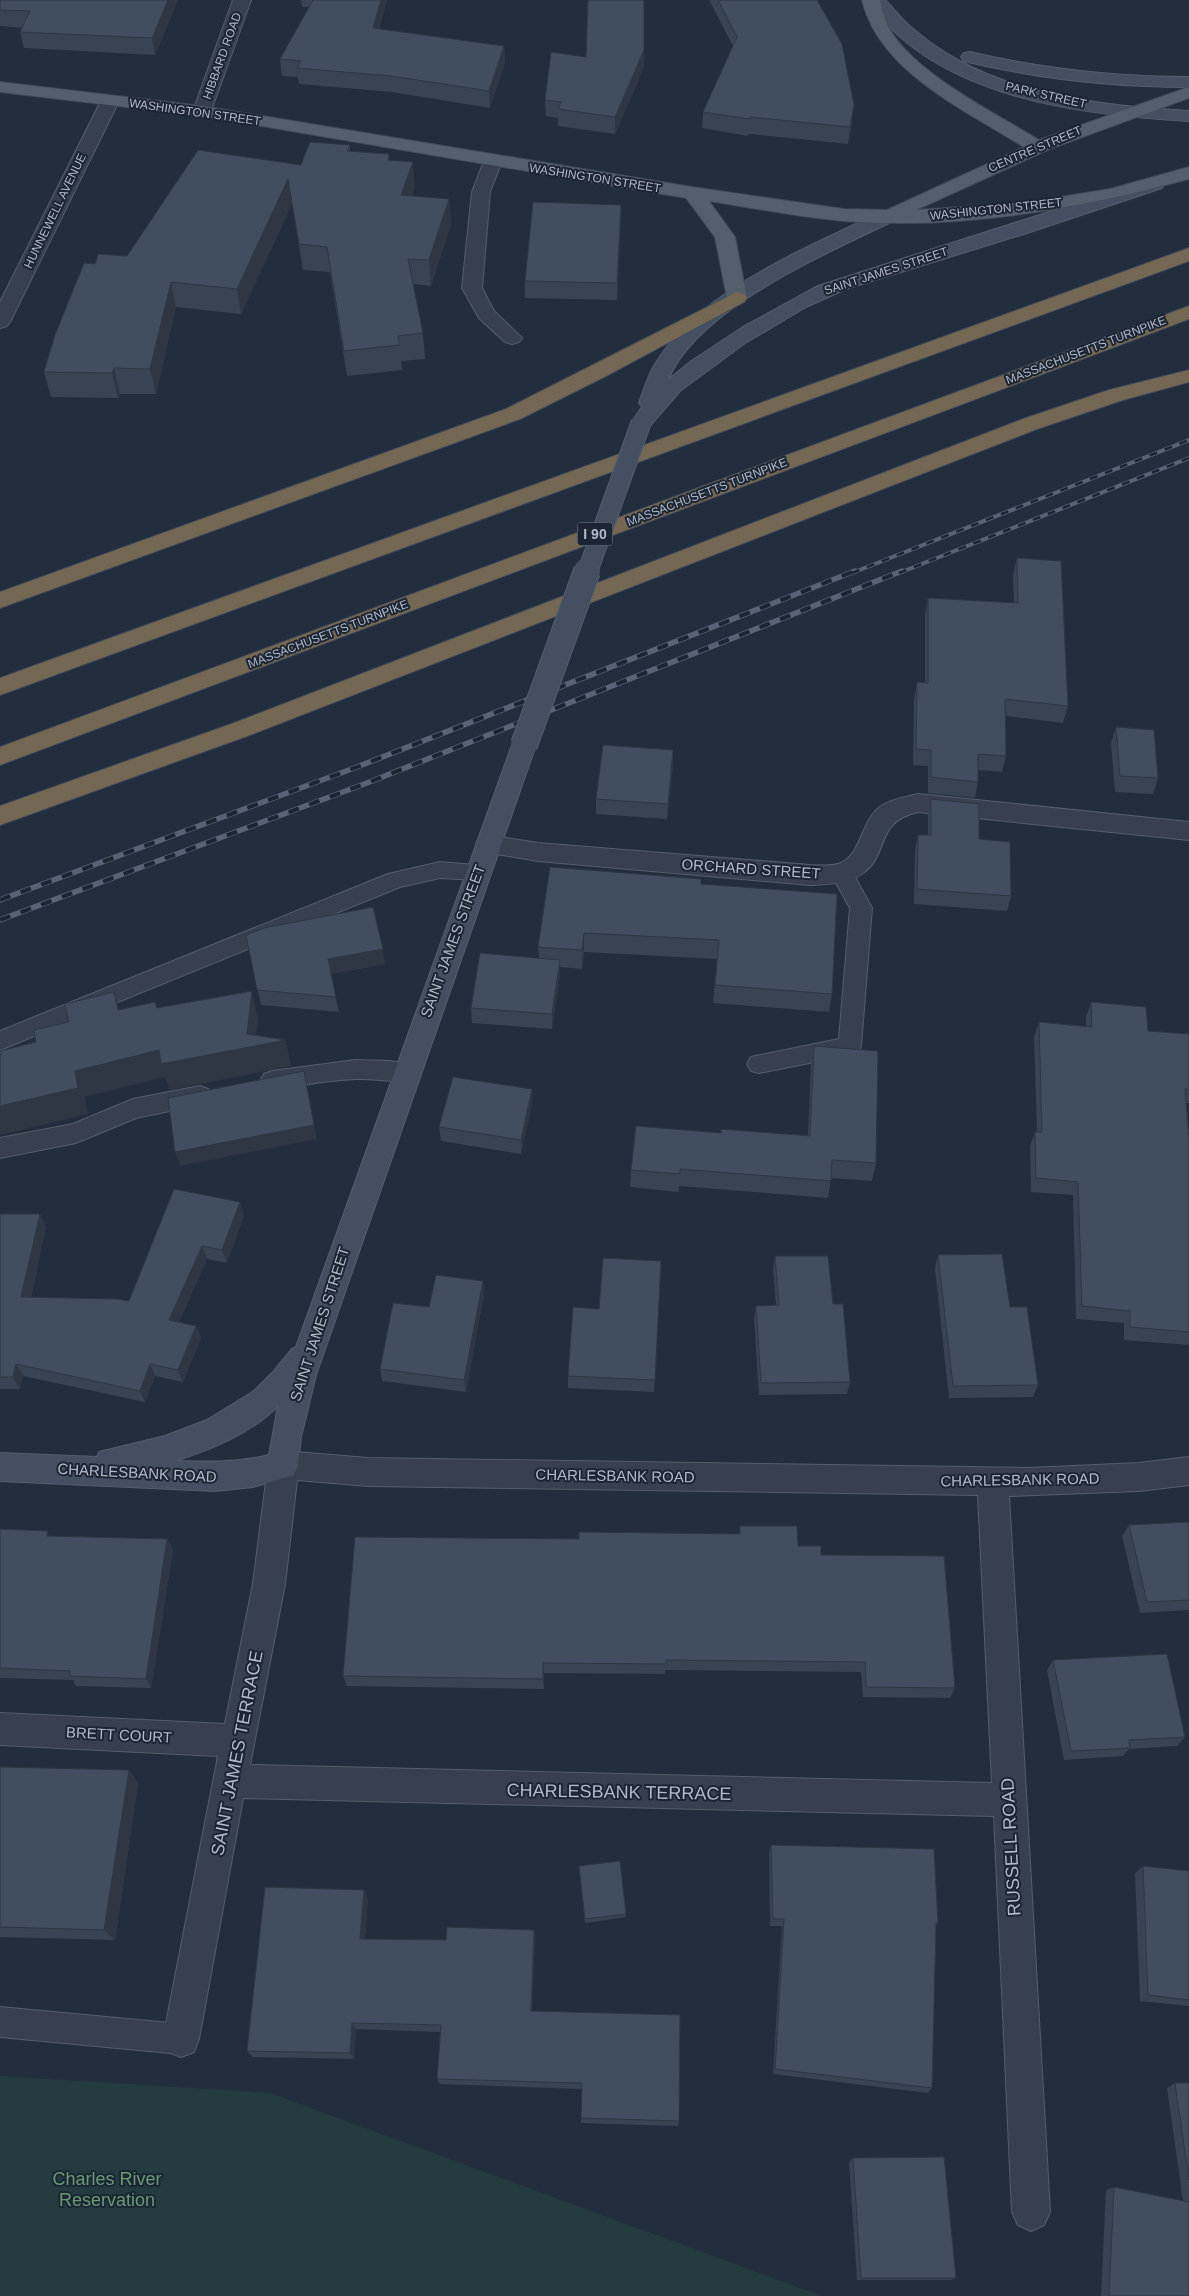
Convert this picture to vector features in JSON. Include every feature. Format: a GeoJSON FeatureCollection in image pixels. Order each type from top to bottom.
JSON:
{"type":"FeatureCollection","features":[{"type":"Feature","properties":{"kind":"highway"},"geometry":{"type":"LineString","coordinates":[[0,686],[1189,254]]}},
{"type":"Feature","properties":{"kind":"highway"},"geometry":{"type":"LineString","coordinates":[[0,600],[503,418],[600,372],[737,298]]}},
{"type":"Feature","properties":{"kind":"highway","name":"MASSACHUSETTS TURNPIKE"},"geometry":{"type":"LineString","coordinates":[[0,756],[1189,312]]}},
{"type":"Feature","properties":{"kind":"highway"},"geometry":{"type":"LineString","coordinates":[[0,816],[242,729],[1030,424],[1108,398],[1189,376]]}},
{"type":"Feature","properties":{"kind":"main road"},"geometry":{"type":"LineString","coordinates":[[871,0],[877,23],[901,54],[947,89],[1037,147]]}},
{"type":"Feature","properties":{"kind":"main road","name":"WASHINGTON STREET"},"geometry":{"type":"LineString","coordinates":[[0,87],[202,111],[493,161],[844,215],[886,217],[956,215],[1022,209],[1089,199],[1165,181],[1189,173]]}},
{"type":"Feature","properties":{"kind":"main road","name":"CENTRE STREET"},"geometry":{"type":"LineString","coordinates":[[886,217],[1037,147],[1189,92]]}},
{"type":"Feature","properties":{"kind":"main road"},"geometry":{"type":"LineString","coordinates":[[692,193],[715,221],[725,237],[737,298]]}},
{"type":"Feature","properties":{"kind":"street","name":"HIBBARD ROAD"},"geometry":{"type":"LineString","coordinates":[[202,111],[242,0]]}},
{"type":"Feature","properties":{"kind":"street","name":"PARK STREET"},"geometry":{"type":"LineString","coordinates":[[876,0],[914,40],[952,64],[1002,85],[1072,103],[1132,112],[1189,116]]}},
{"type":"Feature","properties":{"kind":"street","name":"PARK STREET"},"geometry":{"type":"LineString","coordinates":[[914,40],[985,61],[1043,74],[1104,80],[1189,82]]}},
{"type":"Feature","properties":{"kind":"street","name":"HUNNEWELL AVENUE"},"geometry":{"type":"LineString","coordinates":[[0,322],[110,101]]}},
{"type":"Feature","properties":{"kind":"street"},"geometry":{"type":"LineString","coordinates":[[493,161],[481,192],[472,288],[486,314],[512,338]]}},
{"type":"Feature","properties":{"kind":"street","name":"SAINT JAMES STREET"},"geometry":{"type":"LineString","coordinates":[[641,423],[657,400],[698,364],[783,310],[810,296],[838,285],[1004,234],[1165,181]]}},
{"type":"Feature","properties":{"kind":"street","name":"SAINT JAMES STREET"},"geometry":{"type":"LineString","coordinates":[[283,1465],[292,1408],[314,1338],[488,844],[659,376],[669,358],[696,329],[737,298],[812,254],[886,217]]}},
{"type":"Feature","properties":{"kind":"street","name":"ORCHARD STREET"},"geometry":{"type":"LineString","coordinates":[[488,844],[538,852],[800,874],[834,874],[852,868],[864,855],[882,818],[897,807],[918,803],[1189,831]]}},
{"type":"Feature","properties":{"kind":"street","name":"CHARLESBANK ROAD"},"geometry":{"type":"LineString","coordinates":[[42,1468],[138,1458],[162,1452],[232,1423],[266,1398],[294,1370],[314,1338]]}},
{"type":"Feature","properties":{"kind":"street","name":"CHARLESBANK ROAD"},"geometry":{"type":"LineString","coordinates":[[0,1467],[215,1477],[253,1473],[283,1465],[368,1472],[993,1481],[1139,1477],[1189,1471]]}},
{"type":"Feature","properties":{"kind":"street","name":"SAINT JAMES TERRACE"},"geometry":{"type":"LineString","coordinates":[[182,2040],[230,1781],[256,1659],[275,1549],[283,1465]]}},
{"type":"Feature","properties":{"kind":"street","name":"RUSSELL ROAD"},"geometry":{"type":"LineString","coordinates":[[993,1481],[1008,1800],[1031,2212]]}},
{"type":"Feature","properties":{"kind":"street","name":"BRETT COURT"},"geometry":{"type":"LineString","coordinates":[[0,1729],[238,1741]]}},
{"type":"Feature","properties":{"kind":"street","name":"CHARLESBANK TERRACE"},"geometry":{"type":"LineString","coordinates":[[230,1781],[1008,1800]]}},
{"type":"Feature","properties":{"kind":"lane"},"geometry":{"type":"LineString","coordinates":[[0,1041],[396,880],[440,870],[478,872]]}},
{"type":"Feature","properties":{"kind":"lane"},"geometry":{"type":"LineString","coordinates":[[759,1064],[850,1046],[860,908],[841,872]]}},
{"type":"Feature","properties":{"kind":"lane"},"geometry":{"type":"LineString","coordinates":[[248,1086],[345,1068],[407,1072]]}},
{"type":"Feature","properties":{"kind":"lane"},"geometry":{"type":"LineString","coordinates":[[0,1148],[76,1133],[133,1109],[219,1092]]}},
{"type":"Feature","properties":{"kind":"lane"},"geometry":{"type":"LineString","coordinates":[[0,2022],[182,2040]]}},
{"type":"Feature","properties":{"kind":"green space","name":"Charles River Reservation"},"geometry":{"type":"Polygon","coordinates":[[[0,2076],[270,2093],[822,2296],[0,2296],[0,2076]]]}},
{"type":"Feature","properties":{"kind":"building"},"geometry":{"type":"Polygon","coordinates":[[[0,0],[168,0],[152,38],[20,32],[30,11],[0,10],[0,0]]]}},
{"type":"Feature","properties":{"kind":"building"},"geometry":{"type":"Polygon","coordinates":[[[313,0],[381,0],[373,28],[504,46],[489,91],[391,76],[297,68],[301,61],[280,59],[313,0]]]}},
{"type":"Feature","properties":{"kind":"building"},"geometry":{"type":"Polygon","coordinates":[[[588,0],[644,0],[644,50],[615,117],[558,109],[561,102],[545,100],[551,52],[586,57],[588,0]]]}},
{"type":"Feature","properties":{"kind":"building"},"geometry":{"type":"Polygon","coordinates":[[[718,0],[817,0],[842,44],[854,105],[850,127],[750,117],[750,119],[703,112],[737,37],[718,0]]]}},
{"type":"Feature","properties":{"kind":"building"},"geometry":{"type":"Polygon","coordinates":[[[310,142],[350,145],[347,151],[389,154],[388,160],[413,162],[401,195],[449,199],[429,260],[408,259],[423,333],[398,336],[399,345],[344,351],[327,247],[299,244],[288,179],[237,289],[171,282],[150,369],[114,368],[112,373],[44,372],[55,335],[84,263],[95,264],[98,254],[127,256],[198,150],[301,165],[310,142]]]}},
{"type":"Feature","properties":{"kind":"building"},"geometry":{"type":"Polygon","coordinates":[[[533,202],[621,205],[617,283],[525,281],[533,202]]]}},
{"type":"Feature","properties":{"kind":"building"},"geometry":{"type":"Polygon","coordinates":[[[1017,558],[1061,561],[1068,706],[1005,699],[1006,756],[978,754],[978,782],[931,777],[931,750],[916,749],[917,682],[928,683],[928,598],[1018,603],[1017,558]]]}},
{"type":"Feature","properties":{"kind":"building"},"geometry":{"type":"Polygon","coordinates":[[[1116,727],[1154,730],[1158,778],[1120,776],[1116,727]]]}},
{"type":"Feature","properties":{"kind":"building"},"geometry":{"type":"Polygon","coordinates":[[[603,745],[673,750],[668,804],[596,799],[603,745]]]}},
{"type":"Feature","properties":{"kind":"building"},"geometry":{"type":"Polygon","coordinates":[[[931,799],[979,804],[979,839],[1010,842],[1011,896],[917,889],[918,835],[931,835],[931,799]]]}},
{"type":"Feature","properties":{"kind":"building"},"geometry":{"type":"Polygon","coordinates":[[[550,867],[701,879],[701,884],[837,894],[832,994],[715,985],[719,940],[584,933],[582,950],[538,947],[550,867]]]}},
{"type":"Feature","properties":{"kind":"building"},"geometry":{"type":"Polygon","coordinates":[[[373,907],[383,949],[328,959],[336,997],[257,990],[246,935],[264,928],[373,907]]]}},
{"type":"Feature","properties":{"kind":"building"},"geometry":{"type":"Polygon","coordinates":[[[480,953],[560,960],[552,1014],[471,1008],[480,953]]]}},
{"type":"Feature","properties":{"kind":"building"},"geometry":{"type":"Polygon","coordinates":[[[252,991],[247,1034],[286,1040],[161,1064],[159,1050],[75,1071],[78,1088],[0,1106],[0,1051],[36,1042],[34,1030],[69,1022],[65,1004],[114,992],[118,1010],[155,1002],[157,1008],[252,991]]]}},
{"type":"Feature","properties":{"kind":"building"},"geometry":{"type":"Polygon","coordinates":[[[1091,1002],[1146,1007],[1148,1031],[1189,1034],[1189,1089],[1185,1089],[1189,1140],[1189,1332],[1130,1327],[1130,1311],[1082,1306],[1078,1182],[1036,1178],[1035,1132],[1042,1132],[1039,1022],[1092,1027],[1091,1002]]]}},
{"type":"Feature","properties":{"kind":"building"},"geometry":{"type":"Polygon","coordinates":[[[814,1046],[878,1051],[876,1163],[832,1160],[831,1181],[680,1169],[680,1174],[631,1170],[636,1126],[721,1133],[721,1129],[810,1136],[814,1046]]]}},
{"type":"Feature","properties":{"kind":"building"},"geometry":{"type":"Polygon","coordinates":[[[304,1071],[314,1125],[175,1152],[168,1098],[304,1071]]]}},
{"type":"Feature","properties":{"kind":"building"},"geometry":{"type":"Polygon","coordinates":[[[453,1077],[532,1089],[521,1140],[439,1127],[453,1077]]]}},
{"type":"Feature","properties":{"kind":"building"},"geometry":{"type":"Polygon","coordinates":[[[174,1189],[240,1202],[222,1250],[202,1246],[169,1320],[196,1326],[178,1370],[150,1364],[140,1391],[16,1364],[13,1377],[0,1377],[0,1214],[40,1214],[21,1297],[116,1299],[129,1301],[174,1189]]]}},
{"type":"Feature","properties":{"kind":"building"},"geometry":{"type":"Polygon","coordinates":[[[1002,1254],[1010,1307],[1027,1307],[1038,1385],[953,1386],[938,1255],[1002,1254]]]}},
{"type":"Feature","properties":{"kind":"building"},"geometry":{"type":"Polygon","coordinates":[[[775,1256],[828,1256],[833,1304],[843,1304],[850,1382],[761,1383],[756,1306],[779,1305],[775,1256]]]}},
{"type":"Feature","properties":{"kind":"building"},"geometry":{"type":"Polygon","coordinates":[[[603,1258],[661,1261],[655,1380],[568,1376],[573,1307],[599,1309],[603,1258]]]}},
{"type":"Feature","properties":{"kind":"building"},"geometry":{"type":"Polygon","coordinates":[[[436,1275],[483,1281],[464,1380],[380,1369],[393,1303],[429,1307],[436,1275]]]}},
{"type":"Feature","properties":{"kind":"building"},"geometry":{"type":"Polygon","coordinates":[[[1189,1522],[1189,1600],[1147,1602],[1129,1525],[1189,1522]]]}},
{"type":"Feature","properties":{"kind":"building"},"geometry":{"type":"Polygon","coordinates":[[[740,1526],[797,1526],[798,1546],[821,1546],[821,1555],[944,1556],[955,1688],[866,1687],[865,1662],[666,1660],[666,1664],[543,1663],[543,1679],[343,1676],[355,1537],[579,1539],[579,1532],[740,1534],[740,1526]]]}},
{"type":"Feature","properties":{"kind":"building"},"geometry":{"type":"Polygon","coordinates":[[[0,1529],[48,1531],[47,1536],[167,1539],[146,1679],[70,1676],[70,1671],[0,1668],[0,1529]]]}},
{"type":"Feature","properties":{"kind":"building"},"geometry":{"type":"Polygon","coordinates":[[[1167,1654],[1185,1737],[1129,1740],[1130,1748],[1071,1751],[1053,1660],[1167,1654]]]}},
{"type":"Feature","properties":{"kind":"building"},"geometry":{"type":"Polygon","coordinates":[[[0,1767],[129,1770],[104,1930],[0,1927],[0,1767]]]}},
{"type":"Feature","properties":{"kind":"building"},"geometry":{"type":"Polygon","coordinates":[[[771,1845],[934,1849],[938,1923],[936,1923],[932,2088],[775,2069],[784,1919],[773,1919],[771,1845]]]}},
{"type":"Feature","properties":{"kind":"building"},"geometry":{"type":"Polygon","coordinates":[[[620,1861],[626,1914],[585,1919],[579,1866],[620,1861]]]}},
{"type":"Feature","properties":{"kind":"building"},"geometry":{"type":"Polygon","coordinates":[[[1143,1866],[1189,1871],[1189,2000],[1148,1995],[1143,1866]]]}},
{"type":"Feature","properties":{"kind":"building"},"geometry":{"type":"Polygon","coordinates":[[[265,1887],[364,1890],[360,1939],[446,1940],[447,1927],[534,1930],[531,2011],[680,2015],[679,2121],[581,2118],[582,2083],[437,2079],[441,2025],[352,2023],[350,2053],[247,2051],[265,1887]]]}},
{"type":"Feature","properties":{"kind":"building"},"geometry":{"type":"Polygon","coordinates":[[[1175,2083],[1189,2083],[1189,2180],[1175,2083]]]}},
{"type":"Feature","properties":{"kind":"building"},"geometry":{"type":"Polygon","coordinates":[[[944,2157],[956,2278],[861,2278],[853,2158],[944,2157]]]}},
{"type":"Feature","properties":{"kind":"building"},"geometry":{"type":"Polygon","coordinates":[[[1114,2187],[1189,2202],[1189,2296],[1109,2296],[1114,2187]]]}},
{"type":"Feature","properties":{"kind":"railway"},"geometry":{"type":"LineString","coordinates":[[852,573],[1189,440]]}},
{"type":"Feature","properties":{"kind":"railway"},"geometry":{"type":"LineString","coordinates":[[899,573],[1189,458]]}},
{"type":"Feature","properties":{"kind":"railway"},"geometry":{"type":"LineString","coordinates":[[0,900],[357,767],[855,571]]}},
{"type":"Feature","properties":{"kind":"railway"},"geometry":{"type":"LineString","coordinates":[[0,920],[367,783],[902,571]]}}]}
